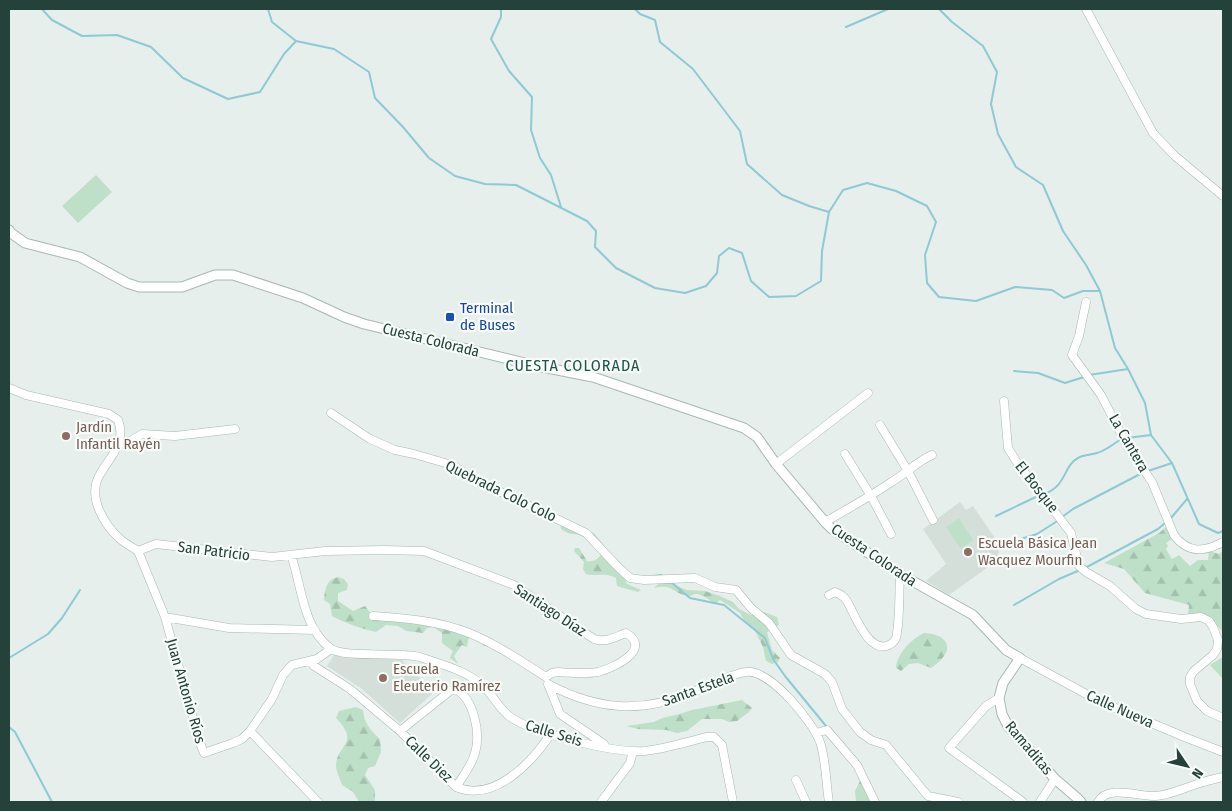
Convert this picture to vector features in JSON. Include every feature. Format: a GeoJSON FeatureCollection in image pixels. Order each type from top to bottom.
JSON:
{"type":"FeatureCollection","features":[{"type":"Feature","properties":{"kind":"street"},"geometry":{"type":"LineString","coordinates":[[1086,9],[1153,133],[1175,156],[1223,196]]}},
{"type":"Feature","properties":{"kind":"street","name":"Cuesta Colorada"},"geometry":{"type":"LineString","coordinates":[[9,230],[25,243],[80,257],[127,284],[138,287],[182,287],[215,275],[233,275],[303,298],[364,324],[537,366],[593,377],[744,428],[757,437],[776,464],[825,522],[864,551],[900,574],[973,615],[1006,650],[1020,658]]}},
{"type":"Feature","properties":{"kind":"street","name":"La Cantera"},"geometry":{"type":"LineString","coordinates":[[1086,302],[1079,336],[1072,355],[1101,395],[1128,447],[1152,482],[1174,535],[1191,549],[1206,550],[1223,542]]}},
{"type":"Feature","properties":{"kind":"street"},"geometry":{"type":"LineString","coordinates":[[9,388],[26,395],[114,416],[119,424],[121,434],[119,444],[99,476],[94,488],[96,503],[108,525],[119,538],[138,551]]}},
{"type":"Feature","properties":{"kind":"street"},"geometry":{"type":"LineString","coordinates":[[776,464],[868,393]]}},
{"type":"Feature","properties":{"kind":"street","name":"El Bosque"},"geometry":{"type":"LineString","coordinates":[[1004,401],[1008,448],[1071,532],[1079,566],[1110,586],[1136,609],[1146,614],[1181,619],[1201,617],[1213,627],[1218,640],[1217,648],[1190,676],[1190,684],[1197,701],[1207,711],[1223,718]]}},
{"type":"Feature","properties":{"kind":"street","name":"Quebrada Colo Colo"},"geometry":{"type":"LineString","coordinates":[[331,413],[370,439],[395,450],[452,465],[480,482],[586,533],[618,568],[630,578],[644,580],[696,578],[715,587],[736,590],[751,608],[769,623],[791,655],[825,674],[832,682],[842,709],[860,732],[871,740],[886,745],[928,796],[958,802]]}},
{"type":"Feature","properties":{"kind":"street"},"geometry":{"type":"LineString","coordinates":[[880,425],[908,471],[933,520]]}},
{"type":"Feature","properties":{"kind":"street"},"geometry":{"type":"LineString","coordinates":[[119,444],[127,443],[142,434],[175,436],[235,429]]}},
{"type":"Feature","properties":{"kind":"street"},"geometry":{"type":"LineString","coordinates":[[845,454],[871,496],[891,534]]}},
{"type":"Feature","properties":{"kind":"street"},"geometry":{"type":"LineString","coordinates":[[825,522],[871,496],[923,459],[932,455]]}},
{"type":"Feature","properties":{"kind":"street","name":"San Patricio"},"geometry":{"type":"LineString","coordinates":[[138,551],[156,544],[272,557],[291,555]]}},
{"type":"Feature","properties":{"kind":"street","name":"Juan Antonio Ríos"},"geometry":{"type":"LineString","coordinates":[[138,551],[165,617],[204,753],[242,739],[250,731],[272,699],[287,670],[292,665],[317,659],[331,649]]}},
{"type":"Feature","properties":{"kind":"street","name":"Santiago Díaz"},"geometry":{"type":"LineString","coordinates":[[291,555],[332,551],[424,551],[514,585],[594,639],[608,640],[626,633],[633,637],[636,644],[635,650],[630,657],[598,672],[558,672],[552,673],[547,680]]}},
{"type":"Feature","properties":{"kind":"street"},"geometry":{"type":"LineString","coordinates":[[291,555],[309,620],[331,649]]}},
{"type":"Feature","properties":{"kind":"street"},"geometry":{"type":"LineString","coordinates":[[829,595],[835,592],[846,599],[866,634],[879,646],[885,646],[893,642],[897,633],[900,574]]}},
{"type":"Feature","properties":{"kind":"street","name":"Santa Estela"},"geometry":{"type":"LineString","coordinates":[[373,616],[433,623],[468,632],[502,649],[568,694],[588,702],[603,705],[648,706],[682,696],[746,672],[758,673],[782,692],[816,733],[821,745],[829,802]]}},
{"type":"Feature","properties":{"kind":"street"},"geometry":{"type":"LineString","coordinates":[[165,617],[229,628],[315,630]]}},
{"type":"Feature","properties":{"kind":"street","name":"Calle Seis"},"geometry":{"type":"LineString","coordinates":[[331,649],[348,653],[417,656],[464,673],[478,681],[508,716],[550,735],[633,751],[645,751],[714,737],[722,745],[733,802]]}},
{"type":"Feature","properties":{"kind":"street"},"geometry":{"type":"LineString","coordinates":[[1020,658],[1003,683],[999,698],[986,706],[949,748],[1023,802]]}},
{"type":"Feature","properties":{"kind":"street","name":"Calle Nueva"},"geometry":{"type":"LineString","coordinates":[[1020,658],[1100,701],[1223,752]]}},
{"type":"Feature","properties":{"kind":"street","name":"Calle Diez"},"geometry":{"type":"LineString","coordinates":[[310,661],[314,666],[350,689],[400,732],[456,787],[477,791],[492,787],[506,780],[538,753],[550,735]]}},
{"type":"Feature","properties":{"kind":"street"},"geometry":{"type":"LineString","coordinates":[[547,680],[560,714],[608,747]]}},
{"type":"Feature","properties":{"kind":"street"},"geometry":{"type":"LineString","coordinates":[[400,732],[450,691],[456,689],[462,692],[471,710],[477,743],[472,762],[456,787]]}},
{"type":"Feature","properties":{"kind":"street","name":"Ramaditas"},"geometry":{"type":"LineString","coordinates":[[999,698],[1002,714],[1008,726],[1055,779],[1081,802]]}},
{"type":"Feature","properties":{"kind":"street"},"geometry":{"type":"LineString","coordinates":[[816,733],[826,730],[857,765],[875,802]]}},
{"type":"Feature","properties":{"kind":"street"},"geometry":{"type":"LineString","coordinates":[[250,731],[318,802]]}},
{"type":"Feature","properties":{"kind":"street"},"geometry":{"type":"LineString","coordinates":[[601,802],[630,763],[633,751]]}},
{"type":"Feature","properties":{"kind":"street"},"geometry":{"type":"LineString","coordinates":[[1098,802],[1104,795],[1112,792],[1157,796],[1223,777]]}},
{"type":"Feature","properties":{"kind":"street"},"geometry":{"type":"LineString","coordinates":[[1040,802],[1055,779]]}},
{"type":"Feature","properties":{"kind":"street"},"geometry":{"type":"LineString","coordinates":[[796,780],[806,802]]}},
{"type":"Feature","properties":{"kind":"shaded area","name":"Escuela Básica Jean Wacquez Mourfin"},"geometry":{"type":"Polygon","coordinates":[[[960,502],[966,510],[973,506],[999,544],[998,560],[949,595],[926,581],[946,564],[923,529],[960,502]]]}},
{"type":"Feature","properties":{"kind":"shaded area","name":"Escuela Eleuterio Ramírez"},"geometry":{"type":"Polygon","coordinates":[[[334,655],[402,660],[434,692],[400,723],[362,689],[327,666],[334,655]]]}},
{"type":"Feature","properties":{"kind":"green space"},"geometry":{"type":"Polygon","coordinates":[[[96,175],[112,192],[78,223],[62,206],[96,175]]]}},
{"type":"Feature","properties":{"kind":"green space"},"geometry":{"type":"Polygon","coordinates":[[[959,518],[973,540],[961,549],[946,527],[959,518]]]}},
{"type":"Feature","properties":{"kind":"green space"},"geometry":{"type":"Polygon","coordinates":[[[560,522],[594,533],[622,568],[627,584],[641,590],[638,592],[617,586],[616,578],[611,576],[586,574],[583,569],[584,562],[574,551],[575,548],[579,548],[587,561],[596,560],[602,553],[587,538],[561,529],[560,522]]]}},
{"type":"Feature","properties":{"kind":"green space"},"geometry":{"type":"Polygon","coordinates":[[[1166,527],[1172,539],[1166,543],[1168,546],[1166,549],[1172,559],[1179,555],[1190,566],[1198,560],[1208,560],[1209,551],[1219,554],[1223,551],[1223,632],[1210,618],[1188,615],[1189,605],[1145,593],[1124,569],[1104,563],[1159,533],[1166,527]]]}},
{"type":"Feature","properties":{"kind":"green space"},"geometry":{"type":"Polygon","coordinates":[[[338,577],[344,579],[348,584],[347,590],[338,593],[338,601],[353,611],[365,606],[373,616],[434,620],[491,644],[484,646],[471,636],[467,647],[462,645],[454,656],[458,664],[450,658],[453,651],[442,643],[442,633],[433,627],[427,628],[423,633],[406,631],[398,626],[386,625],[376,632],[342,621],[332,616],[330,604],[324,600],[329,583],[338,577]]]}},
{"type":"Feature","properties":{"kind":"green space"},"geometry":{"type":"Polygon","coordinates":[[[659,583],[670,583],[687,590],[705,591],[720,596],[733,602],[739,609],[751,615],[764,612],[777,617],[779,625],[767,632],[772,650],[780,658],[778,662],[772,664],[766,661],[763,647],[754,629],[744,620],[740,613],[720,600],[715,604],[696,594],[689,596],[665,587],[654,588],[659,583]]]}},
{"type":"Feature","properties":{"kind":"green space"},"geometry":{"type":"Polygon","coordinates":[[[924,633],[936,635],[946,642],[947,650],[943,658],[931,668],[918,663],[909,664],[901,671],[896,668],[899,657],[906,648],[914,639],[924,633]]]}},
{"type":"Feature","properties":{"kind":"green space"},"geometry":{"type":"Polygon","coordinates":[[[1223,657],[1223,679],[1210,665],[1223,657]]]}},
{"type":"Feature","properties":{"kind":"green space"},"geometry":{"type":"Polygon","coordinates":[[[742,700],[752,708],[737,721],[702,719],[687,731],[677,733],[626,726],[654,722],[692,710],[742,700]]]}},
{"type":"Feature","properties":{"kind":"green space"},"geometry":{"type":"Polygon","coordinates":[[[356,707],[363,710],[368,726],[380,739],[381,752],[375,766],[368,768],[365,775],[375,790],[375,802],[359,802],[353,792],[342,785],[336,765],[337,758],[346,743],[347,733],[336,718],[339,711],[356,707]]]}},
{"type":"Feature","properties":{"kind":"green space"},"geometry":{"type":"Polygon","coordinates":[[[861,779],[874,802],[856,802],[855,791],[861,779]]]}},
{"type":"Feature","properties":{"kind":"waterway"},"geometry":{"type":"LineString","coordinates":[[42,9],[52,20],[82,36],[117,35],[151,47],[183,78],[228,99],[260,92],[284,54],[296,41],[334,49],[369,72],[375,98],[429,158],[455,176],[485,184],[516,185],[587,221],[596,231],[595,247],[616,268],[655,288],[685,293],[706,286],[717,273],[719,256],[729,248],[742,253],[751,281],[769,297],[796,296],[821,281],[822,251],[829,212],[843,190],[867,183],[896,191],[927,206],[936,222],[925,255],[927,283],[939,297],[976,301],[1015,287],[1052,290],[1064,298],[1083,291],[1100,291]]}},
{"type":"Feature","properties":{"kind":"waterway"},"geometry":{"type":"LineString","coordinates":[[268,9],[272,22],[296,41]]}},
{"type":"Feature","properties":{"kind":"waterway"},"geometry":{"type":"LineString","coordinates":[[501,9],[501,17],[491,39],[509,71],[532,97],[531,130],[540,158],[551,175],[561,207]]}},
{"type":"Feature","properties":{"kind":"waterway"},"geometry":{"type":"LineString","coordinates":[[635,9],[640,14],[655,20],[660,42],[693,69],[740,131],[747,164],[782,195],[829,212]]}},
{"type":"Feature","properties":{"kind":"waterway"},"geometry":{"type":"LineString","coordinates":[[846,27],[888,9]]}},
{"type":"Feature","properties":{"kind":"waterway"},"geometry":{"type":"LineString","coordinates":[[939,9],[952,22],[983,46],[997,72],[991,104],[998,134],[1016,167],[1043,185],[1063,231],[1086,265],[1100,291],[1115,348],[1145,403],[1151,435],[1172,463],[1199,524],[1218,533],[1223,531]]}},
{"type":"Feature","properties":{"kind":"waterway"},"geometry":{"type":"LineString","coordinates":[[1089,375],[1128,369]]}},
{"type":"Feature","properties":{"kind":"waterway"},"geometry":{"type":"LineString","coordinates":[[1014,371],[1038,373],[1065,383],[1084,377]]}},
{"type":"Feature","properties":{"kind":"waterway"},"geometry":{"type":"LineString","coordinates":[[1127,438],[1151,435]]}},
{"type":"Feature","properties":{"kind":"waterway"},"geometry":{"type":"LineString","coordinates":[[1044,494],[1057,486],[1070,466],[1078,458],[1100,452],[1120,440]]}},
{"type":"Feature","properties":{"kind":"waterway"},"geometry":{"type":"LineString","coordinates":[[1148,471],[1172,463]]}},
{"type":"Feature","properties":{"kind":"waterway"},"geometry":{"type":"LineString","coordinates":[[1062,517],[1073,509],[1144,472]]}},
{"type":"Feature","properties":{"kind":"waterway"},"geometry":{"type":"LineString","coordinates":[[996,516],[1040,495]]}},
{"type":"Feature","properties":{"kind":"waterway"},"geometry":{"type":"LineString","coordinates":[[1171,518],[1187,499]]}},
{"type":"Feature","properties":{"kind":"waterway"},"geometry":{"type":"LineString","coordinates":[[1011,542],[1037,534],[1059,520]]}},
{"type":"Feature","properties":{"kind":"waterway"},"geometry":{"type":"LineString","coordinates":[[1085,568],[1158,529],[1165,523]]}},
{"type":"Feature","properties":{"kind":"waterway"},"geometry":{"type":"LineString","coordinates":[[1014,605],[1059,579],[1080,570]]}},
{"type":"Feature","properties":{"kind":"waterway","name":"Quebrada Colo Colo"},"geometry":{"type":"LineString","coordinates":[[653,576],[663,576]]}},
{"type":"Feature","properties":{"kind":"waterway","name":"Quebrada Colo Colo"},"geometry":{"type":"LineString","coordinates":[[671,582],[690,598],[724,605],[765,638],[773,659],[826,726]]}},
{"type":"Feature","properties":{"kind":"waterway"},"geometry":{"type":"LineString","coordinates":[[9,658],[48,634],[62,618],[80,590]]}},
{"type":"Feature","properties":{"kind":"waterway"},"geometry":{"type":"LineString","coordinates":[[9,727],[15,732],[52,802]]}},
{"type":"Feature","properties":{"kind":"place","name":"Terminal de Buses"},"geometry":{"type":"Point","coordinates":[450,317]}},
{"type":"Feature","properties":{"kind":"place","name":"Jardín Infantil Rayén"},"geometry":{"type":"Point","coordinates":[66,436]}},
{"type":"Feature","properties":{"kind":"place","name":"Escuela Básica Jean Wacquez Mourfin"},"geometry":{"type":"Point","coordinates":[968,552]}},
{"type":"Feature","properties":{"kind":"place","name":"Escuela Eleuterio Ramírez"},"geometry":{"type":"Point","coordinates":[383,678]}},
{"type":"Feature","properties":{"kind":"district","name":"CUESTA COLORADA"},"geometry":{"type":"Point","coordinates":[573,365]}}]}
